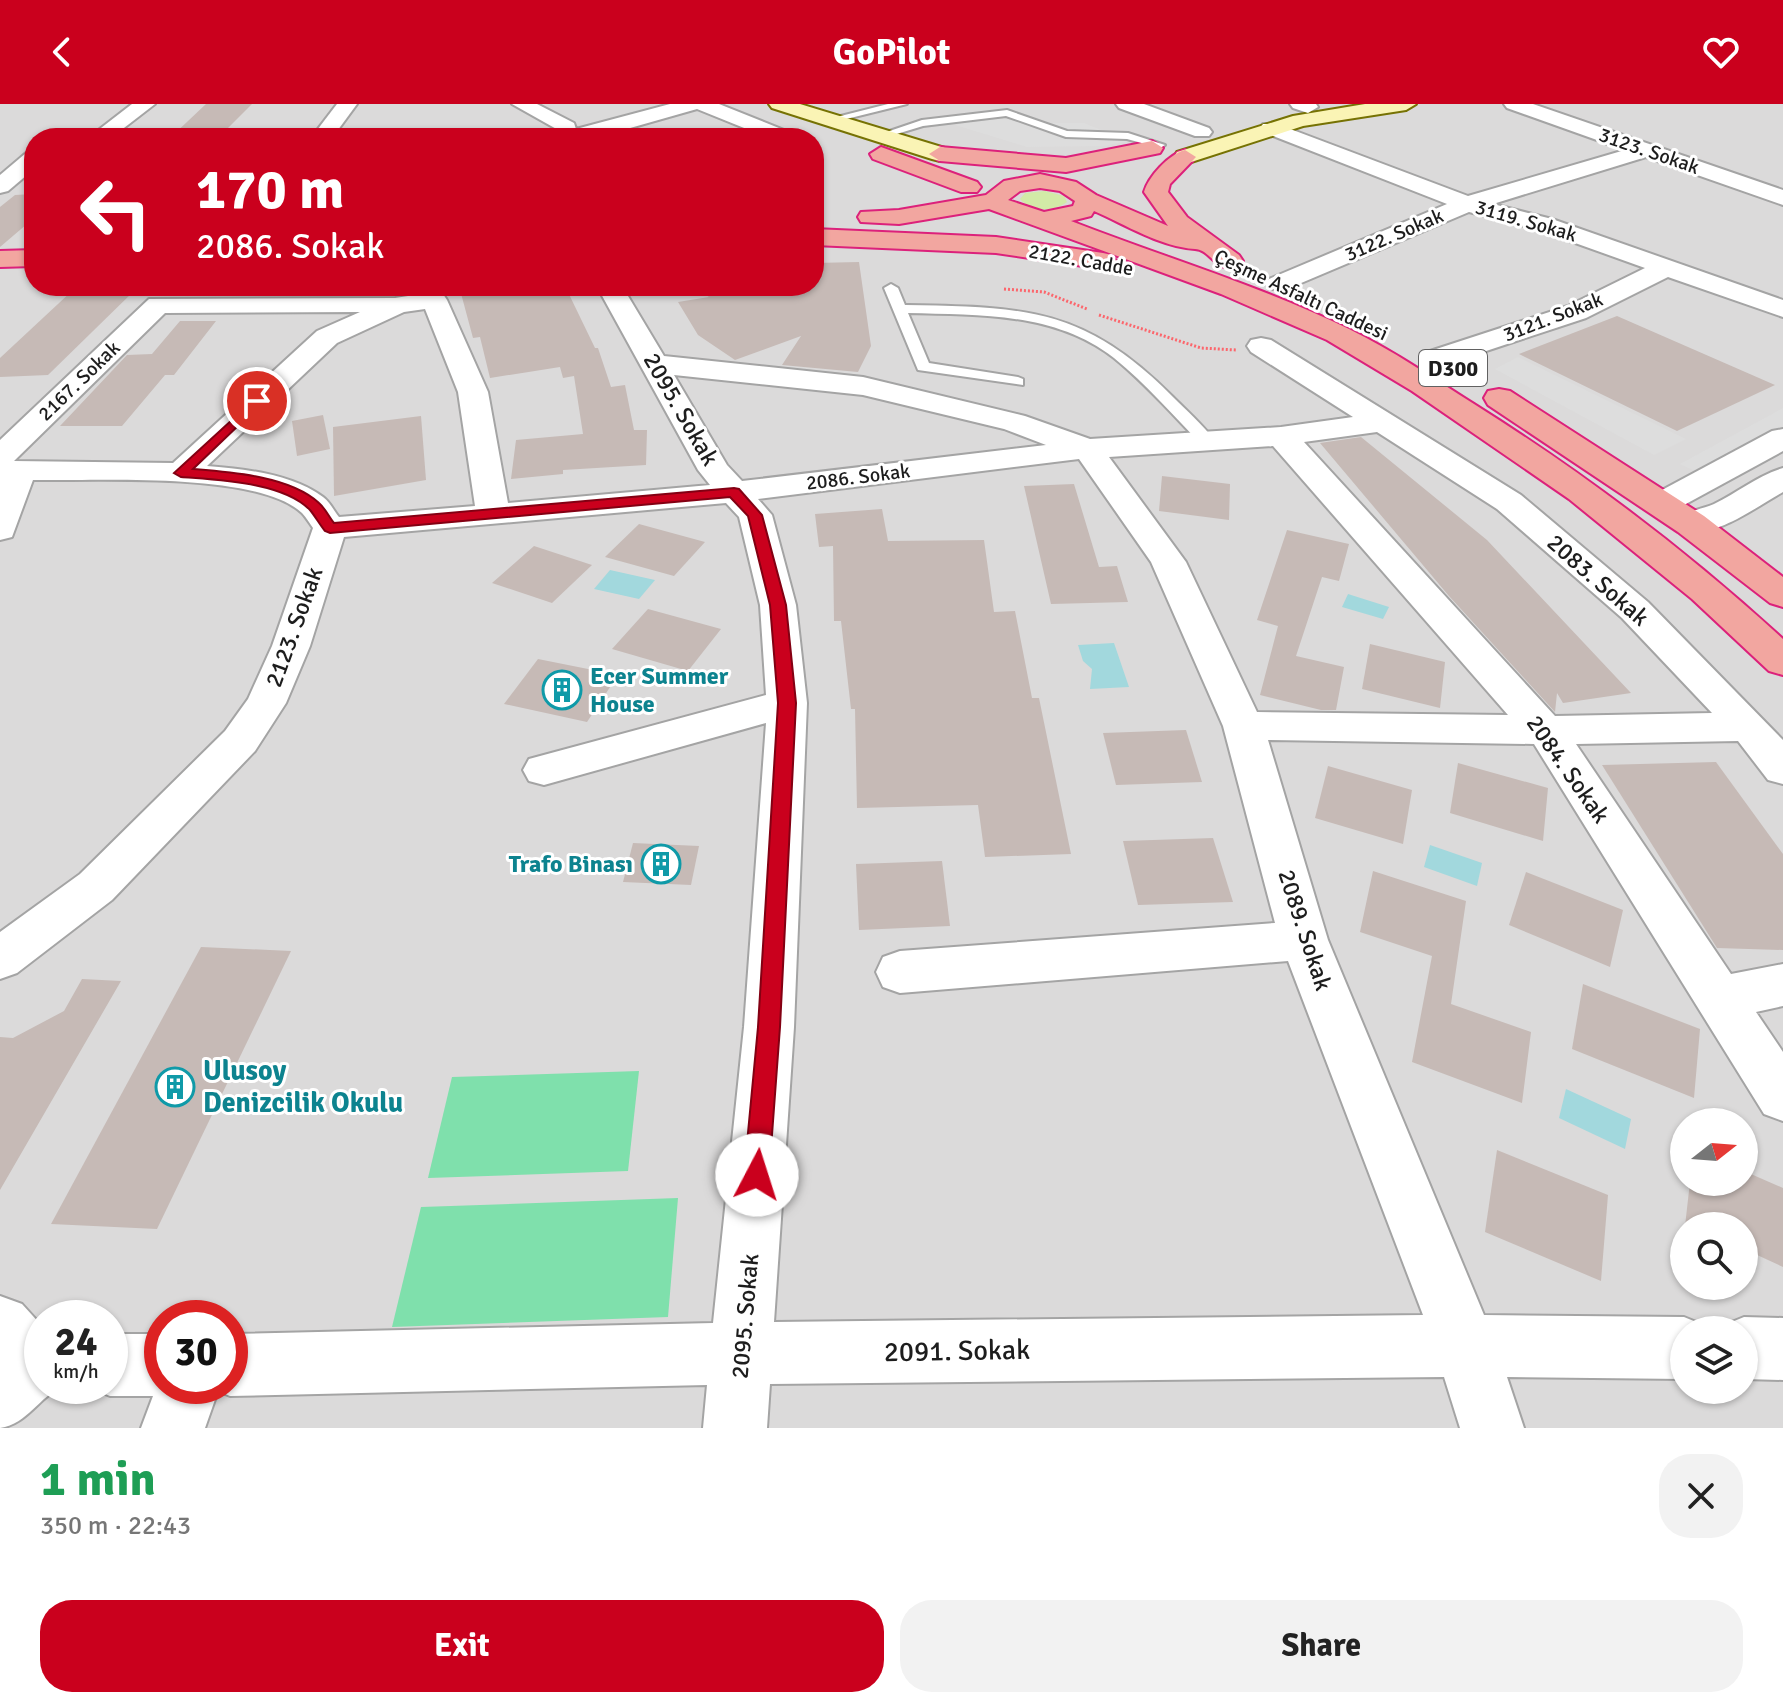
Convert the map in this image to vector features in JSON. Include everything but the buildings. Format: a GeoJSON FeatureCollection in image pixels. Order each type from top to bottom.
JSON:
{"type":"FeatureCollection","features":[{"type":"Feature","properties":{"kind":"highway"},"geometry":{"type":"LineString","coordinates":[[840,218],[884,207],[907,190],[902,174],[879,145]]}},
{"type":"Feature","properties":{"kind":"highway","name":"D300"},"geometry":{"type":"LineString","coordinates":[[879,145],[995,199],[1003,209],[1036,218]]}},
{"type":"Feature","properties":{"kind":"highway"},"geometry":{"type":"LineString","coordinates":[[940,154],[1066,165],[1156,146]]}},
{"type":"Feature","properties":{"kind":"highway"},"geometry":{"type":"LineString","coordinates":[[824,218],[899,217],[995,199],[1000,192],[1019,184],[1054,184],[1156,146]]}},
{"type":"Feature","properties":{"kind":"highway","name":"D300"},"geometry":{"type":"LineString","coordinates":[[940,154],[1096,193]]}},
{"type":"Feature","properties":{"kind":"highway"},"geometry":{"type":"LineString","coordinates":[[1142,174],[1185,157]]}},
{"type":"Feature","properties":{"kind":"highway"},"geometry":{"type":"LineString","coordinates":[[1185,157],[1159,182],[1156,192],[1160,202],[1173,218],[1230,261]]}},
{"type":"Feature","properties":{"kind":"highway"},"geometry":{"type":"LineString","coordinates":[[824,237],[982,232],[1036,218],[1082,211],[1096,193]]}},
{"type":"Feature","properties":{"kind":"highway","name":"Çeşme Asfaltı Caddesi"},"geometry":{"type":"LineString","coordinates":[[1096,193],[1230,261],[1437,358],[1691,524],[1783,595]]}},
{"type":"Feature","properties":{"kind":"highway"},"geometry":{"type":"LineString","coordinates":[[1036,218],[1204,279],[1338,334]]}},
{"type":"Feature","properties":{"kind":"highway","name":"2122. Cadde"},"geometry":{"type":"LineString","coordinates":[[824,237],[996,245],[1121,264],[1338,334]]}},
{"type":"Feature","properties":{"kind":"highway","name":"Çeşme Asfaltı Caddesi"},"geometry":{"type":"LineString","coordinates":[[1338,334],[1513,442],[1591,499],[1669,560],[1783,662]]}},
{"type":"Feature","properties":{"kind":"main road","name":"D300"},"geometry":{"type":"LineString","coordinates":[[743,104],[823,128]]}},
{"type":"Feature","properties":{"kind":"main road","name":"D300"},"geometry":{"type":"LineString","coordinates":[[779,104],[879,145]]}},
{"type":"Feature","properties":{"kind":"main road"},"geometry":{"type":"LineString","coordinates":[[1185,157],[1270,128],[1341,112],[1406,104]]}},
{"type":"Feature","properties":{"kind":"main road"},"geometry":{"type":"LineString","coordinates":[[1156,146],[1312,105]]}},
{"type":"Feature","properties":{"kind":"main road","name":"D300"},"geometry":{"type":"LineString","coordinates":[[824,128],[879,145],[940,154]]}},
{"type":"Feature","properties":{"kind":"street"},"geometry":{"type":"LineString","coordinates":[[112,128],[145,104]]}},
{"type":"Feature","properties":{"kind":"street"},"geometry":{"type":"LineString","coordinates":[[329,128],[347,104]]}},
{"type":"Feature","properties":{"kind":"street"},"geometry":{"type":"LineString","coordinates":[[522,104],[554,128]]}},
{"type":"Feature","properties":{"kind":"street"},"geometry":{"type":"LineString","coordinates":[[577,128],[651,104]]}},
{"type":"Feature","properties":{"kind":"street"},"geometry":{"type":"LineString","coordinates":[[607,128],[692,104]]}},
{"type":"Feature","properties":{"kind":"street"},"geometry":{"type":"LineString","coordinates":[[702,104],[762,128]]}},
{"type":"Feature","properties":{"kind":"street"},"geometry":{"type":"LineString","coordinates":[[1126,104],[1202,132]]}},
{"type":"Feature","properties":{"kind":"street","name":"3123. Sokak"},"geometry":{"type":"LineString","coordinates":[[1514,104],[1783,198]]}},
{"type":"Feature","properties":{"kind":"street","name":"3119. Sokak"},"geometry":{"type":"LineString","coordinates":[[1270,128],[1467,204],[1544,224],[1783,309]]}},
{"type":"Feature","properties":{"kind":"street","name":"3122. Sokak"},"geometry":{"type":"LineString","coordinates":[[1278,284],[1467,204],[1648,150]]}},
{"type":"Feature","properties":{"kind":"street"},"geometry":{"type":"LineString","coordinates":[[11,153],[24,154]]}},
{"type":"Feature","properties":{"kind":"street"},"geometry":{"type":"LineString","coordinates":[[0,186],[24,164]]}},
{"type":"Feature","properties":{"kind":"street"},"geometry":{"type":"LineString","coordinates":[[1724,177],[1768,170]]}},
{"type":"Feature","properties":{"kind":"street","name":"3121. Sokak"},"geometry":{"type":"LineString","coordinates":[[1437,358],[1577,312],[1665,268]]}},
{"type":"Feature","properties":{"kind":"street","name":"2095. Sokak"},"geometry":{"type":"LineString","coordinates":[[615,296],[714,470],[755,515],[774,590],[787,703],[769,1027],[735,1428]]}},
{"type":"Feature","properties":{"kind":"street"},"geometry":{"type":"LineString","coordinates":[[181,473],[327,337],[398,305],[434,300],[473,392],[493,515]]}},
{"type":"Feature","properties":{"kind":"street","name":"2167. Sokak"},"geometry":{"type":"LineString","coordinates":[[7,466],[158,305],[369,302],[398,305]]}},
{"type":"Feature","properties":{"kind":"street","name":"2083. Sokak"},"geometry":{"type":"LineString","coordinates":[[1261,346],[1509,502],[1635,610],[1749,727],[1783,769]]}},
{"type":"Feature","properties":{"kind":"street"},"geometry":{"type":"LineString","coordinates":[[654,364],[863,386],[1014,422],[1087,449]]}},
{"type":"Feature","properties":{"kind":"street","name":"2086. Sokak"},"geometry":{"type":"LineString","coordinates":[[330,528],[734,492],[1087,449],[1281,436],[1385,422]]}},
{"type":"Feature","properties":{"kind":"street","name":"2084. Sokak"},"geometry":{"type":"LineString","coordinates":[[1281,436],[1545,730],[1783,1097]]}},
{"type":"Feature","properties":{"kind":"street"},"geometry":{"type":"LineString","coordinates":[[1661,504],[1783,438]]}},
{"type":"Feature","properties":{"kind":"street","name":"2089. Sokak"},"geometry":{"type":"LineString","coordinates":[[1087,449],[1168,562],[1243,726],[1304,940],[1465,1345],[1492,1428]]}},
{"type":"Feature","properties":{"kind":"street"},"geometry":{"type":"LineString","coordinates":[[0,530],[7,466],[241,478],[279,488],[313,505],[330,528]]}},
{"type":"Feature","properties":{"kind":"street"},"geometry":{"type":"LineString","coordinates":[[1691,524],[1726,511],[1783,478]]}},
{"type":"Feature","properties":{"kind":"street","name":"2123. Sokak"},"geometry":{"type":"LineString","coordinates":[[0,959],[96,887],[240,741],[266,703],[291,646],[330,528]]}},
{"type":"Feature","properties":{"kind":"street"},"geometry":{"type":"LineString","coordinates":[[544,770],[787,703]]}},
{"type":"Feature","properties":{"kind":"street"},"geometry":{"type":"LineString","coordinates":[[1243,726],[1545,730],[1749,727]]}},
{"type":"Feature","properties":{"kind":"street"},"geometry":{"type":"LineString","coordinates":[[900,972],[1304,940]]}},
{"type":"Feature","properties":{"kind":"street"},"geometry":{"type":"LineString","coordinates":[[1719,998],[1783,985]]}},
{"type":"Feature","properties":{"kind":"street","name":"2091. Sokak"},"geometry":{"type":"LineString","coordinates":[[248,1365],[741,1353],[1465,1345],[1670,1348]]}},
{"type":"Feature","properties":{"kind":"street"},"geometry":{"type":"LineString","coordinates":[[1758,1348],[1783,1349]]}},
{"type":"Feature","properties":{"kind":"street"},"geometry":{"type":"LineString","coordinates":[[173,1428],[182,1404]]}},
{"type":"Feature","properties":{"kind":"lane"},"geometry":{"type":"LineString","coordinates":[[826,121],[902,104]]}},
{"type":"Feature","properties":{"kind":"lane"},"geometry":{"type":"LineString","coordinates":[[879,145],[922,123],[1007,113],[1066,134],[1128,136],[1156,146]]}},
{"type":"Feature","properties":{"kind":"lane"},"geometry":{"type":"LineString","coordinates":[[891,288],[923,367],[1018,382]]}},
{"type":"Feature","properties":{"kind":"lane"},"geometry":{"type":"LineString","coordinates":[[899,309],[1006,312],[1078,331],[1116,353],[1207,441]]}},
{"type":"Feature","properties":{"kind":"shaded area"},"geometry":{"type":"Polygon","coordinates":[[[0,104],[1783,104],[1783,1428],[0,1428],[0,104]]]}},
{"type":"Feature","properties":{"kind":"shaded area"},"geometry":{"type":"Polygon","coordinates":[[[1005,114],[1028,123],[1084,123],[1128,141],[1104,146],[1027,147],[955,125],[1005,114]]]}},
{"type":"Feature","properties":{"kind":"shaded area"},"geometry":{"type":"Polygon","coordinates":[[[1518,357],[1686,439],[1654,455],[1495,369],[1518,357]]]}},
{"type":"Feature","properties":{"kind":"shaded area"},"geometry":{"type":"Polygon","coordinates":[[[1783,408],[1783,450],[1723,484],[1680,464],[1783,408]]]}},
{"type":"Feature","properties":{"kind":"green space"},"geometry":{"type":"Polygon","coordinates":[[[1045,191],[1064,196],[1067,202],[1056,208],[1043,209],[1030,206],[1020,199],[1025,193],[1045,191]]]}},
{"type":"Feature","properties":{"kind":"green space"},"geometry":{"type":"Polygon","coordinates":[[[639,1071],[628,1171],[428,1178],[452,1077],[639,1071]]]}},
{"type":"Feature","properties":{"kind":"green space"},"geometry":{"type":"Polygon","coordinates":[[[678,1198],[668,1317],[392,1327],[421,1207],[678,1198]]]}},
{"type":"Feature","properties":{"kind":"water"},"geometry":{"type":"Polygon","coordinates":[[[610,570],[655,580],[639,599],[594,589],[610,570]]]}},
{"type":"Feature","properties":{"kind":"water"},"geometry":{"type":"Polygon","coordinates":[[[1348,594],[1389,607],[1383,619],[1342,607],[1348,594]]]}},
{"type":"Feature","properties":{"kind":"water"},"geometry":{"type":"Polygon","coordinates":[[[1114,643],[1129,687],[1090,689],[1092,669],[1083,661],[1078,645],[1114,643]]]}},
{"type":"Feature","properties":{"kind":"water"},"geometry":{"type":"Polygon","coordinates":[[[1430,845],[1482,863],[1477,886],[1424,867],[1430,845]]]}},
{"type":"Feature","properties":{"kind":"water"},"geometry":{"type":"Polygon","coordinates":[[[1566,1089],[1631,1119],[1625,1149],[1559,1118],[1566,1089]]]}},
{"type":"Feature","properties":{"kind":"place","name":"Ecer Summer House"},"geometry":{"type":"Point","coordinates":[562,690]}},
{"type":"Feature","properties":{"kind":"place","name":"Trafo Binası"},"geometry":{"type":"Point","coordinates":[661,864]}},
{"type":"Feature","properties":{"kind":"place","name":"Ulusoy Denizcilik Okulu"},"geometry":{"type":"Point","coordinates":[175,1087]}},
{"type":"Feature","properties":{"kind":"route"},"geometry":{"type":"LineString","coordinates":[[257,401],[181,473],[241,478],[279,488],[313,505],[330,528],[734,492],[755,515],[778,605],[787,703],[769,1027],[757,1175]]}}]}
